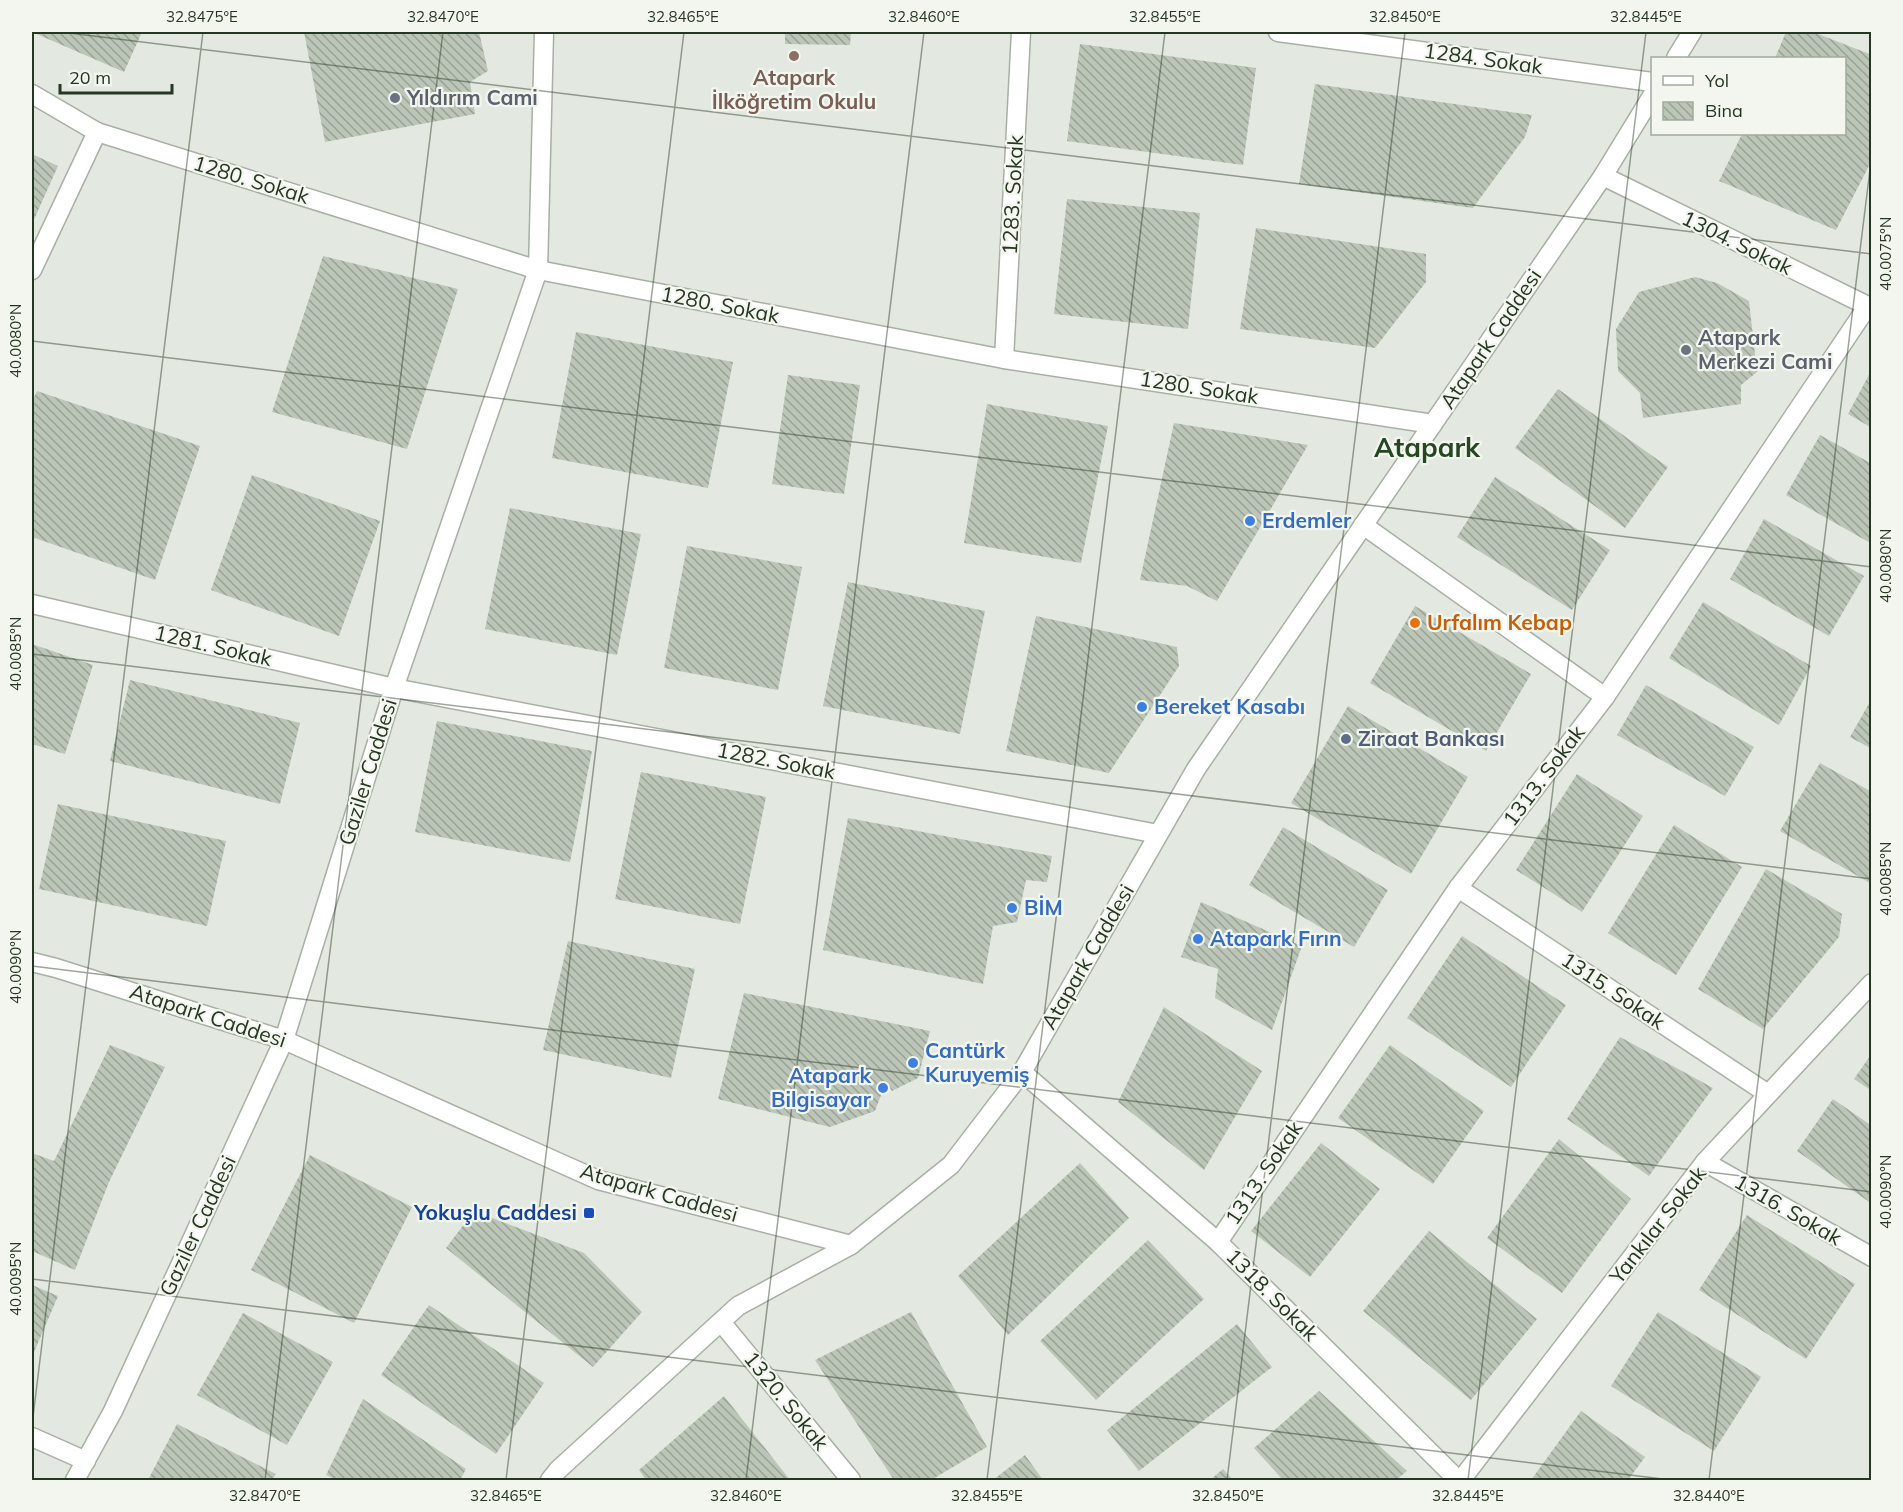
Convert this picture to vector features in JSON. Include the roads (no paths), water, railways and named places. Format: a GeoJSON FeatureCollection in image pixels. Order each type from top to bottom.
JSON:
{"type":"FeatureCollection","features":[{"type":"Feature","properties":{"kind":"street","name":"Gaziler Caddesi"},"geometry":{"type":"LineString","coordinates":[[75,1480],[113,1411],[284,1040],[394,688],[538,270],[544,32]]}},
{"type":"Feature","properties":{"kind":"street","name":"1283. Sokak"},"geometry":{"type":"LineString","coordinates":[[1004,359],[1022,32]]}},
{"type":"Feature","properties":{"kind":"street","name":"1284. Sokak"},"geometry":{"type":"LineString","coordinates":[[1278,32],[1651,82]]}},
{"type":"Feature","properties":{"kind":"street"},"geometry":{"type":"LineString","coordinates":[[1677,57],[1692,32]]}},
{"type":"Feature","properties":{"kind":"street","name":"1280. Sokak"},"geometry":{"type":"LineString","coordinates":[[32,94],[97,132],[538,270],[1004,359],[1433,424]]}},
{"type":"Feature","properties":{"kind":"street","name":"Atapark Caddesi"},"geometry":{"type":"LineString","coordinates":[[32,962],[284,1040],[598,1180],[851,1245],[951,1165],[1022,1072],[1196,769],[1603,176],[1651,99]]}},
{"type":"Feature","properties":{"kind":"street"},"geometry":{"type":"LineString","coordinates":[[32,270],[97,132]]}},
{"type":"Feature","properties":{"kind":"street","name":"1304. Sokak"},"geometry":{"type":"LineString","coordinates":[[1603,176],[1869,308]]}},
{"type":"Feature","properties":{"kind":"street","name":"1313. Sokak"},"geometry":{"type":"LineString","coordinates":[[1218,1242],[1458,888],[1605,697],[1869,308]]}},
{"type":"Feature","properties":{"kind":"street"},"geometry":{"type":"LineString","coordinates":[[1363,525],[1605,697]]}},
{"type":"Feature","properties":{"kind":"street","name":"1281. Sokak"},"geometry":{"type":"LineString","coordinates":[[32,604],[394,688]]}},
{"type":"Feature","properties":{"kind":"street","name":"1282. Sokak"},"geometry":{"type":"LineString","coordinates":[[394,688],[1158,834]]}},
{"type":"Feature","properties":{"kind":"street","name":"1315. Sokak"},"geometry":{"type":"LineString","coordinates":[[1458,888],[1768,1094]]}},
{"type":"Feature","properties":{"kind":"street","name":"Yankılar Sokak"},"geometry":{"type":"LineString","coordinates":[[1459,1480],[1705,1162],[1872,983]]}},
{"type":"Feature","properties":{"kind":"street","name":"1318. Sokak"},"geometry":{"type":"LineString","coordinates":[[1022,1072],[1218,1242],[1459,1480]]}},
{"type":"Feature","properties":{"kind":"street","name":"1316. Sokak"},"geometry":{"type":"LineString","coordinates":[[1705,1162],[1872,1257]]}},
{"type":"Feature","properties":{"kind":"street"},"geometry":{"type":"LineString","coordinates":[[550,1480],[558,1470],[738,1306],[851,1245]]}},
{"type":"Feature","properties":{"kind":"street","name":"1320. Sokak"},"geometry":{"type":"LineString","coordinates":[[721,1322],[851,1480]]}},
{"type":"Feature","properties":{"kind":"street"},"geometry":{"type":"LineString","coordinates":[[32,1437],[86,1461]]}},
{"type":"Feature","properties":{"kind":"place","name":"Atapark İlköğretim Okulu"},"geometry":{"type":"Point","coordinates":[794,56]}},
{"type":"Feature","properties":{"kind":"place","name":"Yıldırım Cami"},"geometry":{"type":"Point","coordinates":[395,98]}},
{"type":"Feature","properties":{"kind":"place","name":"Atapark Merkezi Cami"},"geometry":{"type":"Point","coordinates":[1686,350]}},
{"type":"Feature","properties":{"kind":"place","name":"Erdemler"},"geometry":{"type":"Point","coordinates":[1250,521]}},
{"type":"Feature","properties":{"kind":"place","name":"Urfalım Kebap"},"geometry":{"type":"Point","coordinates":[1415,623]}},
{"type":"Feature","properties":{"kind":"place","name":"Bereket Kasabı"},"geometry":{"type":"Point","coordinates":[1142,707]}},
{"type":"Feature","properties":{"kind":"place","name":"Ziraat Bankası"},"geometry":{"type":"Point","coordinates":[1346,739]}},
{"type":"Feature","properties":{"kind":"place","name":"BİM"},"geometry":{"type":"Point","coordinates":[1012,908]}},
{"type":"Feature","properties":{"kind":"place","name":"Atapark Fırın"},"geometry":{"type":"Point","coordinates":[1198,939]}},
{"type":"Feature","properties":{"kind":"place","name":"Cantürk Kuruyemiş"},"geometry":{"type":"Point","coordinates":[913,1063]}},
{"type":"Feature","properties":{"kind":"place","name":"Atapark Bilgisayar"},"geometry":{"type":"Point","coordinates":[883,1088]}},
{"type":"Feature","properties":{"kind":"place","name":"Yokuşlu Caddesi"},"geometry":{"type":"Point","coordinates":[589,1213]}},
{"type":"Feature","properties":{"kind":"district","name":"Atapark"},"geometry":{"type":"Point","coordinates":[1427,448]}}]}
